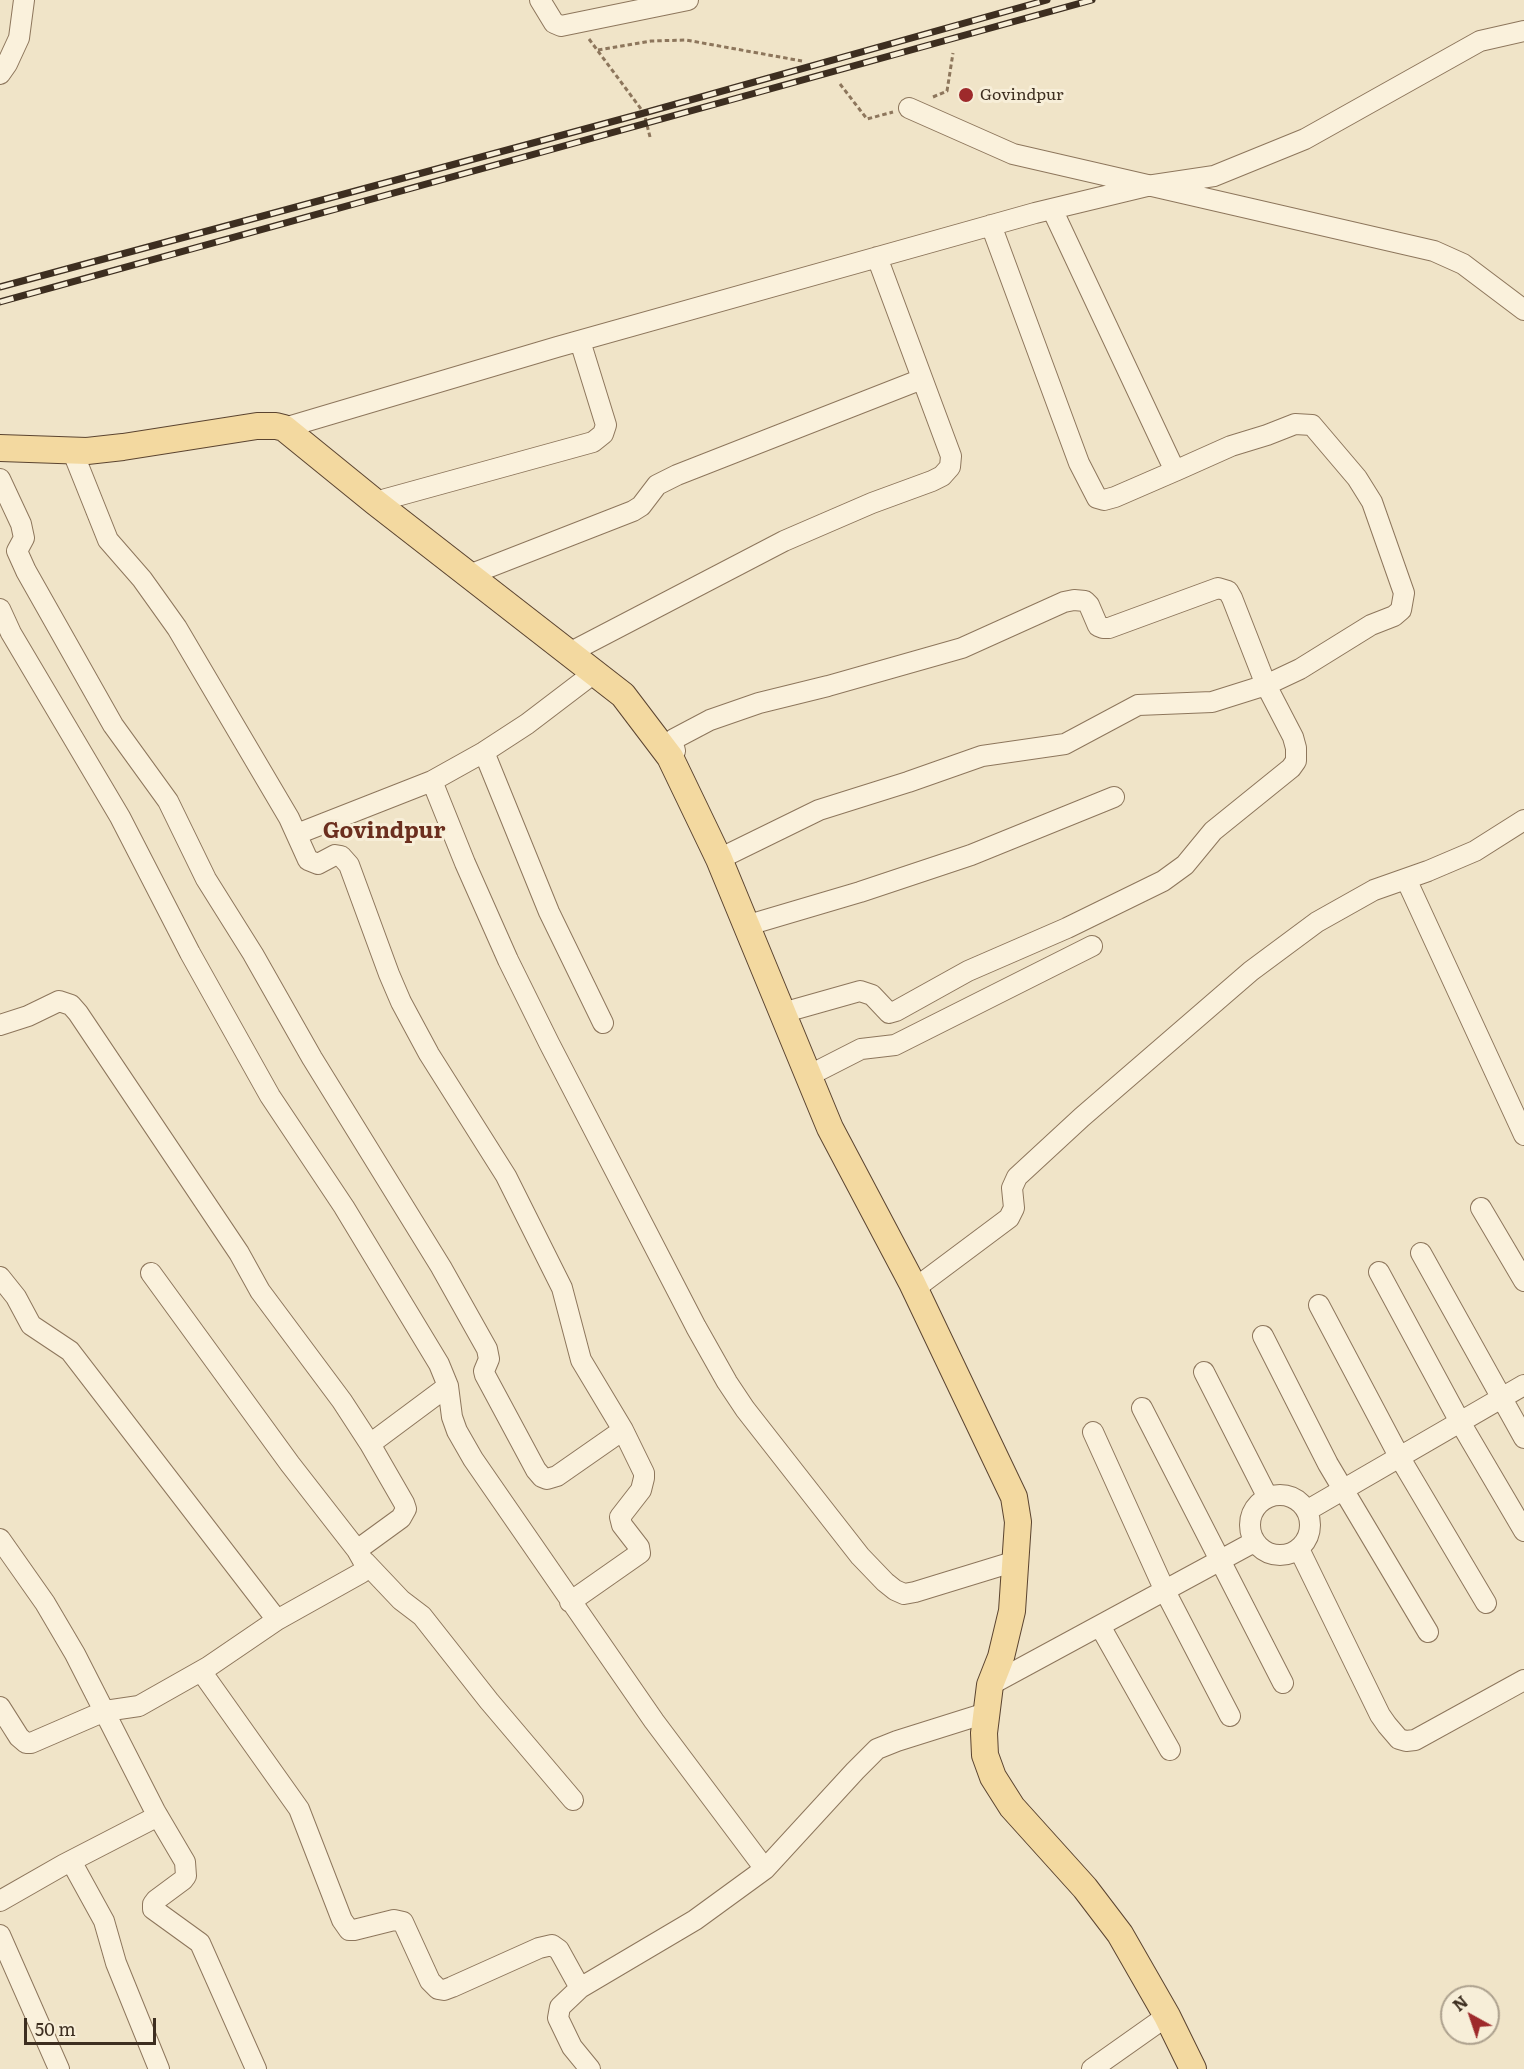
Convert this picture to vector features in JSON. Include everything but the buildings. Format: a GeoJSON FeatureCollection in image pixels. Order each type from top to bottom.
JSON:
{"type":"FeatureCollection","features":[{"type":"Feature","properties":{"kind":"main road"},"geometry":{"type":"LineString","coordinates":[[0,447],[72,450],[123,447],[257,426],[284,428],[375,502],[623,695],[670,757],[719,859],[830,1128],[914,1290],[1014,1497],[1018,1522],[1012,1611],[990,1686],[984,1733],[985,1755],[993,1777],[1012,1807],[1086,1888],[1120,1934],[1167,2016],[1193,2069]]}},
{"type":"Feature","properties":{"kind":"street"},"geometry":{"type":"LineString","coordinates":[[0,74],[19,38],[24,0]]}},
{"type":"Feature","properties":{"kind":"street"},"geometry":{"type":"LineString","coordinates":[[540,0],[554,23],[561,26],[688,0]]}},
{"type":"Feature","properties":{"kind":"street"},"geometry":{"type":"LineString","coordinates":[[284,428],[580,340],[991,225],[1147,186],[1214,176],[1305,139],[1480,41],[1524,31]]}},
{"type":"Feature","properties":{"kind":"street"},"geometry":{"type":"LineString","coordinates":[[909,108],[1013,154],[1434,252],[1463,264],[1524,310]]}},
{"type":"Feature","properties":{"kind":"street"},"geometry":{"type":"LineString","coordinates":[[1052,209],[1175,471]]}},
{"type":"Feature","properties":{"kind":"street"},"geometry":{"type":"LineString","coordinates":[[719,859],[819,810],[982,756],[1065,744],[1138,705],[1212,702],[1266,685],[1300,669],[1371,625],[1394,616],[1401,610],[1404,593],[1372,502],[1357,478],[1312,425],[1295,424],[1231,446],[1115,497],[1104,500],[1097,498],[1079,463],[991,225]]}},
{"type":"Feature","properties":{"kind":"street"},"geometry":{"type":"LineString","coordinates":[[569,653],[784,541],[872,502],[932,481],[942,476],[950,467],[951,456],[877,257]]}},
{"type":"Feature","properties":{"kind":"street"},"geometry":{"type":"LineString","coordinates":[[375,502],[593,442],[603,435],[606,425],[580,340]]}},
{"type":"Feature","properties":{"kind":"street"},"geometry":{"type":"LineString","coordinates":[[469,575],[633,511],[641,506],[657,485],[677,475],[922,380]]}},
{"type":"Feature","properties":{"kind":"street"},"geometry":{"type":"LineString","coordinates":[[72,450],[108,540],[142,579],[177,628],[297,834],[311,863],[318,864],[335,855],[345,858],[405,1011],[429,1054],[506,1176],[562,1288],[581,1360],[623,1430],[644,1478],[641,1490],[620,1517],[620,1521],[641,1551],[570,1602]]}},
{"type":"Feature","properties":{"kind":"street"},"geometry":{"type":"LineString","coordinates":[[0,478],[21,524],[24,538],[17,550],[26,571],[112,725],[168,801],[206,879],[253,954],[312,1059],[441,1267],[487,1348],[489,1359],[484,1371],[485,1376],[536,1470],[547,1479],[558,1476],[623,1430]]}},
{"type":"Feature","properties":{"kind":"street"},"geometry":{"type":"LineString","coordinates":[[670,757],[675,752],[674,739],[710,720],[759,703],[952,652],[1064,602],[1085,601],[1089,604],[1098,626],[1108,628],[1218,588],[1228,591],[1232,598],[1266,685],[1293,737],[1296,761],[1280,778],[1213,831],[1185,865],[1163,881],[1067,928],[968,971],[896,1011],[889,1012],[872,995],[860,991],[782,1013]]}},
{"type":"Feature","properties":{"kind":"street"},"geometry":{"type":"LineString","coordinates":[[0,609],[17,643],[120,817],[190,953],[270,1096],[344,1207],[439,1364],[448,1386],[452,1418],[473,1459],[654,1721],[765,1869]]}},
{"type":"Feature","properties":{"kind":"street"},"geometry":{"type":"LineString","coordinates":[[297,834],[432,780],[484,752],[527,724],[594,673]]}},
{"type":"Feature","properties":{"kind":"street"},"geometry":{"type":"LineString","coordinates":[[484,752],[549,912],[582,984],[603,1023]]}},
{"type":"Feature","properties":{"kind":"street"},"geometry":{"type":"LineString","coordinates":[[432,780],[493,928],[543,1033],[696,1327],[745,1409],[861,1556],[895,1590],[904,1594],[915,1592],[1017,1562]]}},
{"type":"Feature","properties":{"kind":"street"},"geometry":{"type":"LineString","coordinates":[[745,926],[860,892],[971,855],[1114,797]]}},
{"type":"Feature","properties":{"kind":"street"},"geometry":{"type":"LineString","coordinates":[[914,1290],[1009,1218],[1014,1208],[1012,1188],[1017,1177],[1251,971],[1317,922],[1374,890],[1475,851],[1524,820]]}},
{"type":"Feature","properties":{"kind":"street"},"geometry":{"type":"LineString","coordinates":[[1406,879],[1517,1101],[1524,1135]]}},
{"type":"Feature","properties":{"kind":"street"},"geometry":{"type":"LineString","coordinates":[[808,1076],[861,1049],[895,1045],[1092,946]]}},
{"type":"Feature","properties":{"kind":"street"},"geometry":{"type":"LineString","coordinates":[[2,1021],[28,1016],[59,1001],[71,1005],[78,1012],[239,1253],[266,1300],[342,1401],[370,1444],[406,1509],[401,1518],[361,1556]]}},
{"type":"Feature","properties":{"kind":"street"},"geometry":{"type":"LineString","coordinates":[[1481,1208],[1524,1281]]}},
{"type":"Feature","properties":{"kind":"street"},"geometry":{"type":"LineString","coordinates":[[1421,1253],[1524,1438]]}},
{"type":"Feature","properties":{"kind":"street"},"geometry":{"type":"LineString","coordinates":[[1380,1272],[1460,1422],[1524,1531]]}},
{"type":"Feature","properties":{"kind":"street"},"geometry":{"type":"LineString","coordinates":[[151,1273],[290,1464],[361,1556],[401,1600],[422,1616],[489,1701],[573,1800]]}},
{"type":"Feature","properties":{"kind":"street"},"geometry":{"type":"LineString","coordinates":[[0,1277],[16,1297],[32,1325],[70,1351],[277,1620]]}},
{"type":"Feature","properties":{"kind":"street"},"geometry":{"type":"LineString","coordinates":[[1319,1305],[1401,1458],[1486,1603]]}},
{"type":"Feature","properties":{"kind":"street"},"geometry":{"type":"LineString","coordinates":[[1263,1336],[1343,1490],[1428,1632]]}},
{"type":"Feature","properties":{"kind":"street"},"geometry":{"type":"LineString","coordinates":[[1204,1372],[1267,1496]]}},
{"type":"Feature","properties":{"kind":"street"},"geometry":{"type":"LineString","coordinates":[[1308,1510],[1401,1458],[1524,1384]]}},
{"type":"Feature","properties":{"kind":"street"},"geometry":{"type":"LineString","coordinates":[[370,1444],[448,1386]]}},
{"type":"Feature","properties":{"kind":"street"},"geometry":{"type":"LineString","coordinates":[[1142,1408],[1283,1683]]}},
{"type":"Feature","properties":{"kind":"street"},"geometry":{"type":"LineString","coordinates":[[1093,1432],[1164,1591],[1230,1716]]}},
{"type":"Feature","properties":{"kind":"street"},"geometry":{"type":"LineString","coordinates":[[1267,1496],[1288,1496],[1301,1502],[1308,1510],[1311,1528],[1308,1538],[1299,1549],[1283,1555],[1272,1554],[1254,1542],[1250,1524],[1251,1514],[1256,1505],[1267,1496]]}},
{"type":"Feature","properties":{"kind":"street"},"geometry":{"type":"LineString","coordinates":[[0,1539],[45,1603],[105,1711],[158,1816],[185,1862],[187,1869],[183,1880],[156,1899],[153,1909],[200,1943],[256,2069]]}},
{"type":"Feature","properties":{"kind":"street"},"geometry":{"type":"LineString","coordinates":[[990,1686],[1254,1542]]}},
{"type":"Feature","properties":{"kind":"street"},"geometry":{"type":"LineString","coordinates":[[1299,1549],[1380,1714],[1399,1739],[1415,1740],[1524,1680]]}},
{"type":"Feature","properties":{"kind":"street"},"geometry":{"type":"LineString","coordinates":[[0,1707],[19,1737],[26,1743],[32,1743],[105,1711],[139,1706],[201,1671],[277,1620],[361,1573],[366,1566],[361,1556]]}},
{"type":"Feature","properties":{"kind":"street"},"geometry":{"type":"LineString","coordinates":[[1100,1626],[1170,1750]]}},
{"type":"Feature","properties":{"kind":"street"},"geometry":{"type":"LineString","coordinates":[[201,1671],[299,1809],[342,1920],[349,1930],[394,1920],[404,1922],[430,1981],[438,1989],[444,1990],[452,1987],[539,1948],[552,1945],[559,1950],[580,1988]]}},
{"type":"Feature","properties":{"kind":"street"},"geometry":{"type":"LineString","coordinates":[[590,2069],[572,2047],[558,2018],[560,2007],[580,1988],[695,1920],[765,1869],[878,1749],[986,1713]]}},
{"type":"Feature","properties":{"kind":"street"},"geometry":{"type":"LineString","coordinates":[[0,1901],[158,1816]]}},
{"type":"Feature","properties":{"kind":"street"},"geometry":{"type":"LineString","coordinates":[[71,1861],[104,1922],[116,1963],[159,2069]]}},
{"type":"Feature","properties":{"kind":"street"},"geometry":{"type":"LineString","coordinates":[[0,1935],[58,2069]]}},
{"type":"Feature","properties":{"kind":"street"},"geometry":{"type":"LineString","coordinates":[[1092,2069],[1167,2016]]}},
{"type":"Feature","properties":{"kind":"path"},"geometry":{"type":"LineString","coordinates":[[576,24],[644,113],[651,137]]}},
{"type":"Feature","properties":{"kind":"path"},"geometry":{"type":"LineString","coordinates":[[598,50],[651,41],[686,40],[802,61]]}},
{"type":"Feature","properties":{"kind":"railway"},"geometry":{"type":"LineString","coordinates":[[0,287],[644,113],[1047,0]]}},
{"type":"Feature","properties":{"kind":"railway"},"geometry":{"type":"LineString","coordinates":[[0,302],[1092,0]]}},
{"type":"Feature","properties":{"kind":"place","name":"Govindpur"},"geometry":{"type":"Point","coordinates":[966,95]}},
{"type":"Feature","properties":{"kind":"district","name":"Govindpur"},"geometry":{"type":"Point","coordinates":[384,832]}}]}
